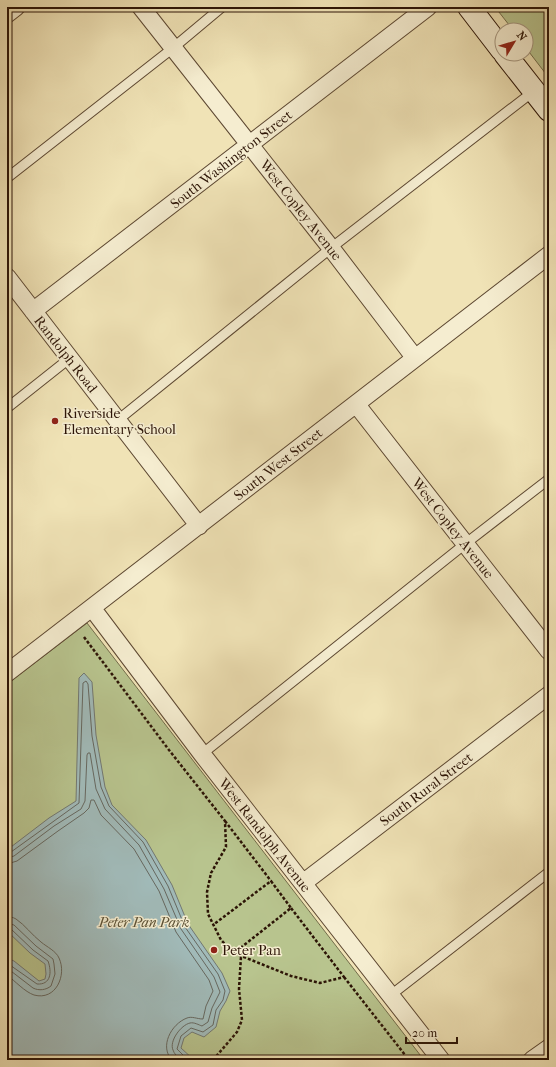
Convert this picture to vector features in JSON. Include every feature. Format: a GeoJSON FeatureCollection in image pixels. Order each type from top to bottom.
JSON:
{"type":"FeatureCollection","features":[{"type":"Feature","properties":{"kind":"main road"},"geometry":{"type":"LineString","coordinates":[[469,7],[494,40]]}},
{"type":"Feature","properties":{"kind":"main road"},"geometry":{"type":"LineString","coordinates":[[511,62],[549,110]]}},
{"type":"Feature","properties":{"kind":"street"},"geometry":{"type":"LineString","coordinates":[[7,14],[16,7]]}},
{"type":"Feature","properties":{"kind":"street","name":"West Copley Avenue"},"geometry":{"type":"LineString","coordinates":[[141,7],[331,248],[415,358]]}},
{"type":"Feature","properties":{"kind":"street","name":"South Washington Street"},"geometry":{"type":"LineString","coordinates":[[33,311],[428,7]]}},
{"type":"Feature","properties":{"kind":"street","name":"South West Street"},"geometry":{"type":"LineString","coordinates":[[7,673],[549,255]]}},
{"type":"Feature","properties":{"kind":"street","name":"Randolph Road"},"geometry":{"type":"LineString","coordinates":[[7,277],[199,526]]}},
{"type":"Feature","properties":{"kind":"street","name":"West Copley Avenue"},"geometry":{"type":"LineString","coordinates":[[356,404],[549,651]]}},
{"type":"Feature","properties":{"kind":"street","name":"West Randolph Avenue"},"geometry":{"type":"LineString","coordinates":[[92,608],[202,754],[441,1060]]}},
{"type":"Feature","properties":{"kind":"street","name":"South Rural Street"},"geometry":{"type":"LineString","coordinates":[[303,883],[549,695]]}},
{"type":"Feature","properties":{"kind":"street"},"geometry":{"type":"LineString","coordinates":[[532,1060],[549,1048]]}},
{"type":"Feature","properties":{"kind":"lane"},"geometry":{"type":"LineString","coordinates":[[7,178],[173,48],[222,7]]}},
{"type":"Feature","properties":{"kind":"lane"},"geometry":{"type":"LineString","coordinates":[[118,420],[331,248],[534,91]]}},
{"type":"Feature","properties":{"kind":"lane"},"geometry":{"type":"LineString","coordinates":[[7,408],[70,358]]}},
{"type":"Feature","properties":{"kind":"lane"},"geometry":{"type":"LineString","coordinates":[[202,754],[465,544],[549,479]]}},
{"type":"Feature","properties":{"kind":"lane"},"geometry":{"type":"LineString","coordinates":[[390,995],[549,872]]}},
{"type":"Feature","properties":{"kind":"path"},"geometry":{"type":"LineString","coordinates":[[84,637],[169,750],[409,1060]]}},
{"type":"Feature","properties":{"kind":"path"},"geometry":{"type":"LineString","coordinates":[[224,821],[226,847],[211,873],[207,892],[208,914],[221,940],[234,954],[291,976],[320,983],[344,977]]}},
{"type":"Feature","properties":{"kind":"path"},"geometry":{"type":"LineString","coordinates":[[213,924],[271,881]]}},
{"type":"Feature","properties":{"kind":"path"},"geometry":{"type":"LineString","coordinates":[[234,954],[291,908]]}},
{"type":"Feature","properties":{"kind":"path"},"geometry":{"type":"LineString","coordinates":[[213,1060],[237,1032],[242,1020],[239,989],[241,956]]}},
{"type":"Feature","properties":{"kind":"green space"},"geometry":{"type":"Polygon","coordinates":[[[495,7],[549,7],[549,78],[534,58],[534,22],[507,22],[495,7]]]}},
{"type":"Feature","properties":{"kind":"green space","name":"Peter Pan Park"},"geometry":{"type":"Polygon","coordinates":[[[87,623],[424,1060],[7,1060],[7,684],[87,623]]]}},
{"type":"Feature","properties":{"kind":"water"},"geometry":{"type":"Polygon","coordinates":[[[84,673],[92,682],[96,735],[105,787],[112,805],[146,840],[172,885],[188,924],[222,973],[230,991],[220,1011],[216,1027],[204,1037],[192,1032],[184,1038],[181,1048],[194,1060],[7,1060],[7,958],[14,961],[39,981],[45,979],[46,974],[45,964],[30,953],[7,931],[7,850],[49,818],[76,801],[79,678],[84,673]]]}},
{"type":"Feature","properties":{"kind":"place","name":"Riverside Elementary School"},"geometry":{"type":"Point","coordinates":[55,421]}},
{"type":"Feature","properties":{"kind":"place","name":"Peter Pan"},"geometry":{"type":"Point","coordinates":[214,950]}}]}
